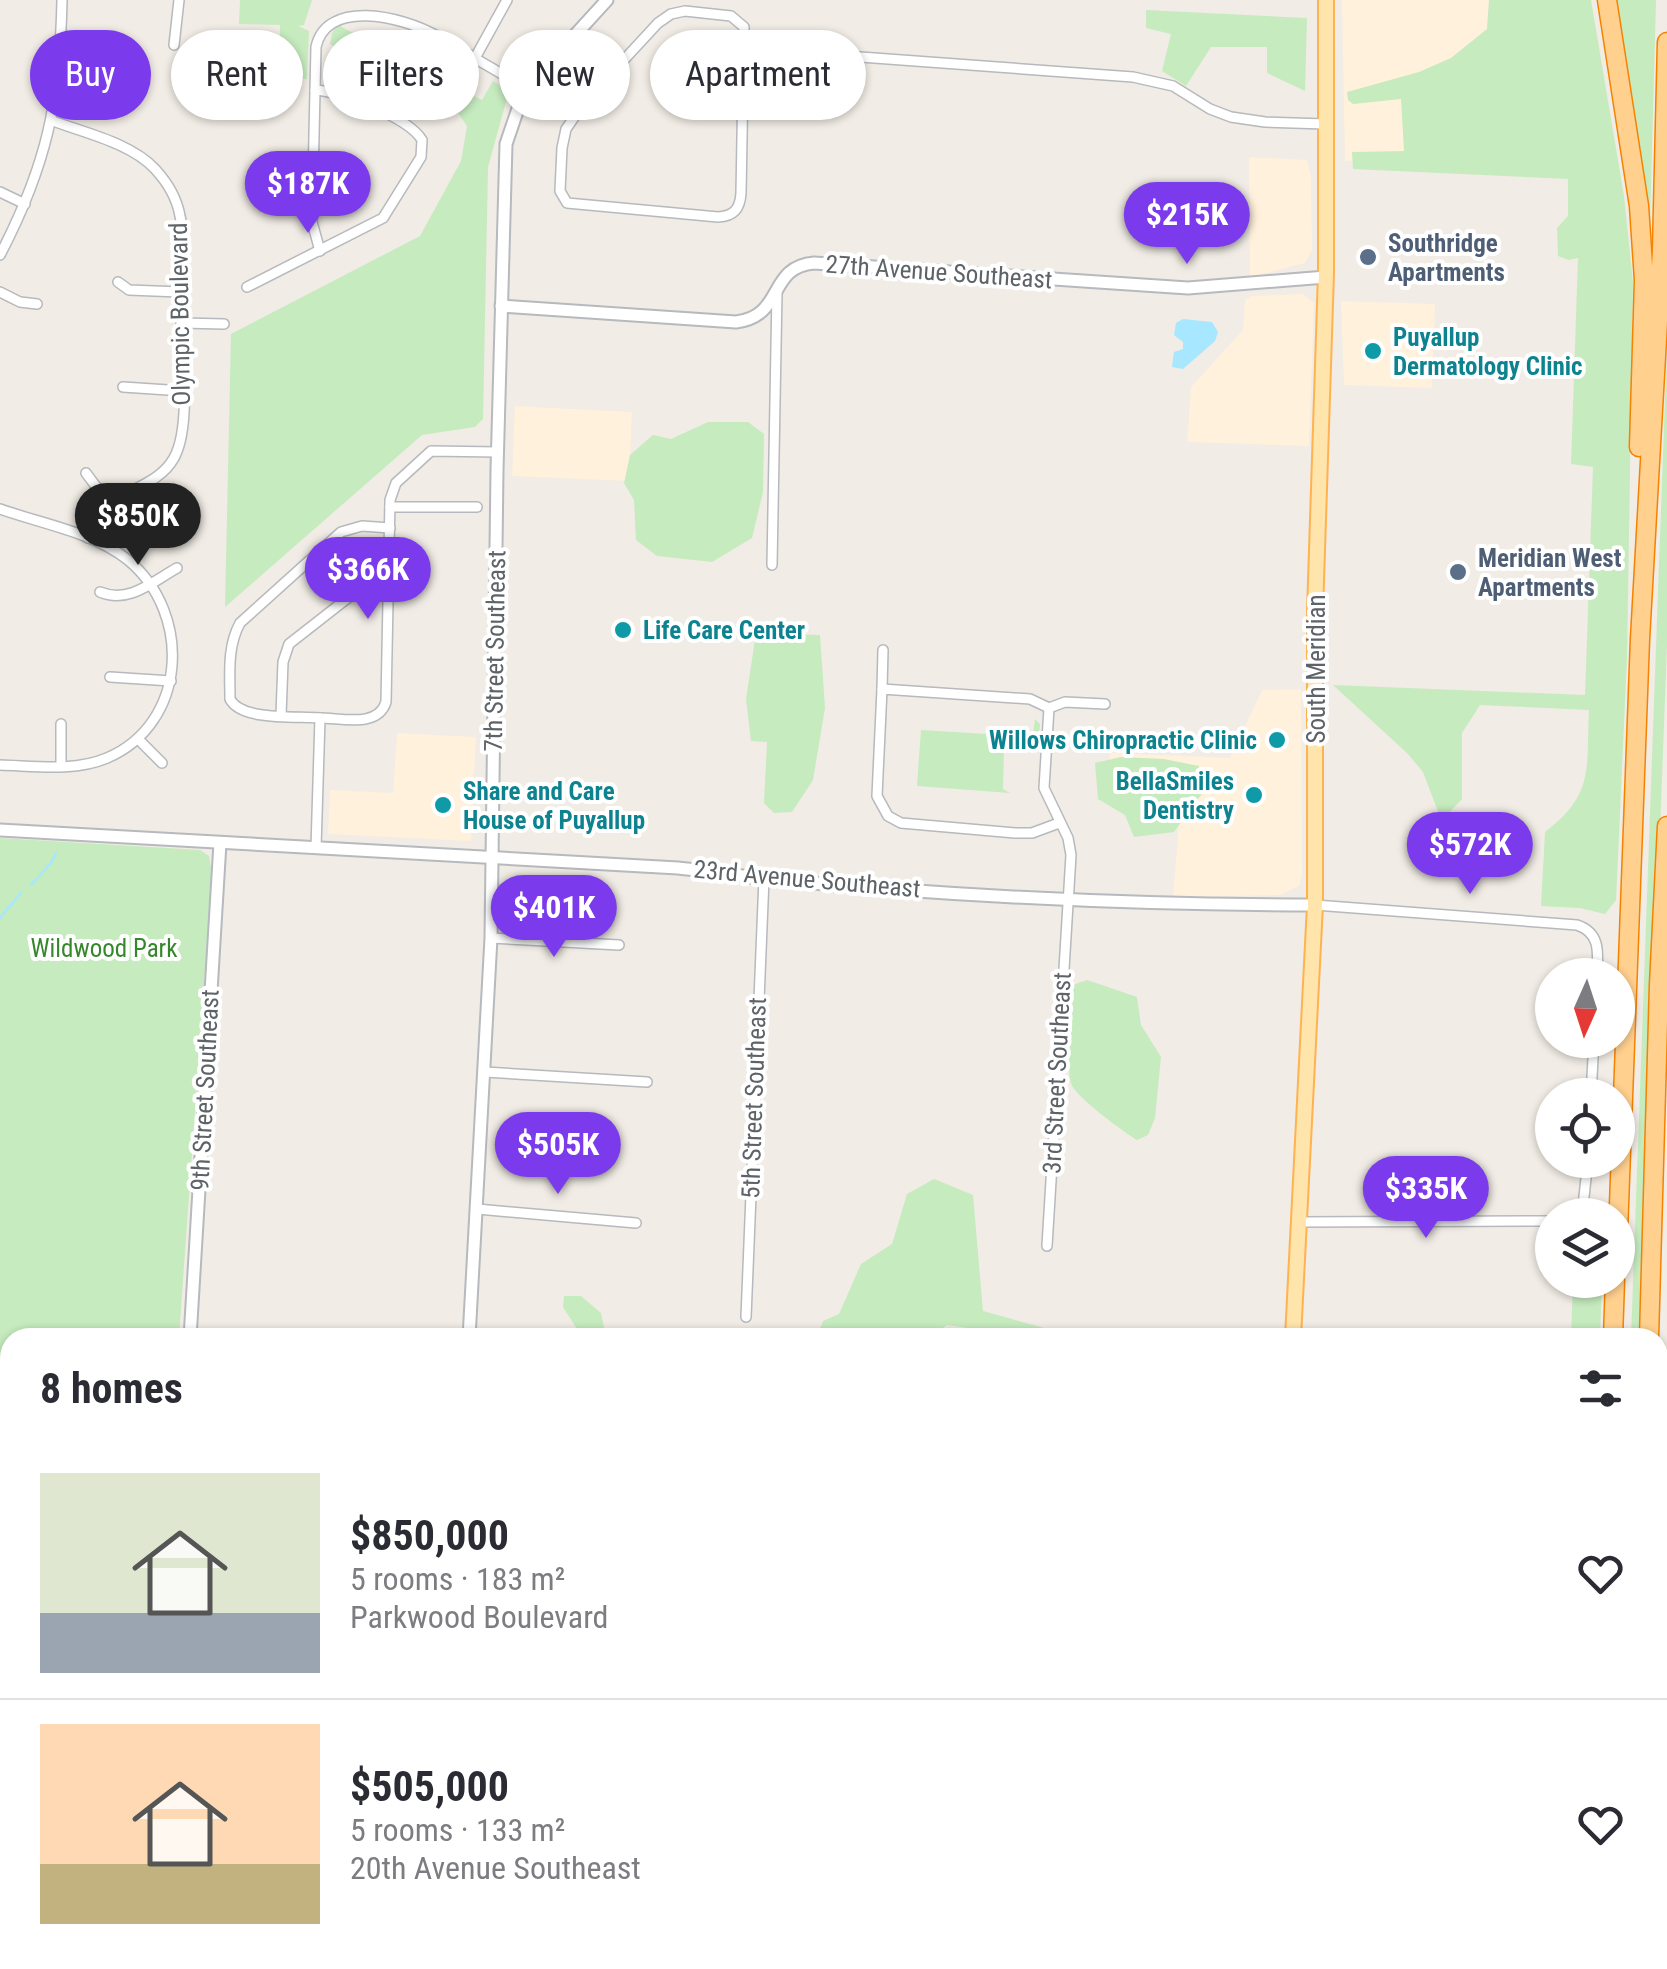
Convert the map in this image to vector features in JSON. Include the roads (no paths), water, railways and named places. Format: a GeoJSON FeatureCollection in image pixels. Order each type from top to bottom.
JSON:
{"type":"FeatureCollection","features":[{"type":"Feature","properties":{"kind":"highway"},"geometry":{"type":"LineString","coordinates":[[1607,0],[1640,206],[1644,280],[1639,452],[1640,639]]}},
{"type":"Feature","properties":{"kind":"highway"},"geometry":{"type":"LineString","coordinates":[[1619,1198],[1640,639],[1662,250],[1667,42]]}},
{"type":"Feature","properties":{"kind":"highway"},"geometry":{"type":"LineString","coordinates":[[1649,1328],[1667,826]]}},
{"type":"Feature","properties":{"kind":"highway"},"geometry":{"type":"LineString","coordinates":[[1613,1328],[1614,1298]]}},
{"type":"Feature","properties":{"kind":"main road","name":"South Meridian"},"geometry":{"type":"LineString","coordinates":[[1294,1328],[1315,905],[1315,612],[1326,276],[1326,0]]}},
{"type":"Feature","properties":{"kind":"street"},"geometry":{"type":"LineString","coordinates":[[0,255],[25,204],[52,121],[62,0]]}},
{"type":"Feature","properties":{"kind":"street"},"geometry":{"type":"LineString","coordinates":[[176,30],[180,0]]}},
{"type":"Feature","properties":{"kind":"street"},"geometry":{"type":"LineString","coordinates":[[479,51],[507,0]]}},
{"type":"Feature","properties":{"kind":"street","name":"7th Street Southeast"},"geometry":{"type":"LineString","coordinates":[[579,30],[608,0]]}},
{"type":"Feature","properties":{"kind":"street"},"geometry":{"type":"LineString","coordinates":[[374,4],[423,30]]}},
{"type":"Feature","properties":{"kind":"street"},"geometry":{"type":"LineString","coordinates":[[320,251],[312,222],[318,36],[335,8]]}},
{"type":"Feature","properties":{"kind":"street"},"geometry":{"type":"LineString","coordinates":[[685,11],[738,19],[745,37],[741,193],[737,210],[718,216],[564,202],[560,191],[566,130],[615,68],[671,14],[685,11]]}},
{"type":"Feature","properties":{"kind":"street"},"geometry":{"type":"LineString","coordinates":[[866,57],[1133,77],[1173,86],[1231,117],[1325,124]]}},
{"type":"Feature","properties":{"kind":"street"},"geometry":{"type":"LineString","coordinates":[[247,287],[370,227],[388,213],[420,157],[422,140],[413,129],[344,94],[315,90]]}},
{"type":"Feature","properties":{"kind":"street","name":"7th Street Southeast"},"geometry":{"type":"LineString","coordinates":[[470,1328],[491,938],[506,144],[514,120]]}},
{"type":"Feature","properties":{"kind":"street","name":"Olympic Boulevard"},"geometry":{"type":"LineString","coordinates":[[52,121],[121,148],[158,172],[181,218],[182,426],[174,458],[159,473],[109,504],[94,519],[88,538]]}},
{"type":"Feature","properties":{"kind":"street"},"geometry":{"type":"LineString","coordinates":[[0,192],[25,204]]}},
{"type":"Feature","properties":{"kind":"street","name":"27th Avenue Southeast"},"geometry":{"type":"LineString","coordinates":[[777,292],[780,281],[793,266],[814,262],[1188,288],[1326,276]]}},
{"type":"Feature","properties":{"kind":"street"},"geometry":{"type":"LineString","coordinates":[[118,282],[129,290],[180,292]]}},
{"type":"Feature","properties":{"kind":"street"},"geometry":{"type":"LineString","coordinates":[[0,292],[20,302],[36,304]]}},
{"type":"Feature","properties":{"kind":"street"},"geometry":{"type":"LineString","coordinates":[[501,306],[736,322],[765,311],[777,292]]}},
{"type":"Feature","properties":{"kind":"street"},"geometry":{"type":"LineString","coordinates":[[772,565],[777,292]]}},
{"type":"Feature","properties":{"kind":"street"},"geometry":{"type":"LineString","coordinates":[[182,323],[224,324]]}},
{"type":"Feature","properties":{"kind":"street"},"geometry":{"type":"LineString","coordinates":[[123,388],[183,391]]}},
{"type":"Feature","properties":{"kind":"street"},"geometry":{"type":"LineString","coordinates":[[390,528],[362,526],[341,532],[240,623],[230,648],[233,706],[246,713],[320,718],[374,718],[382,712],[389,588],[390,528],[390,507],[396,483],[431,451],[498,452]]}},
{"type":"Feature","properties":{"kind":"street"},"geometry":{"type":"LineString","coordinates":[[86,472],[109,504]]}},
{"type":"Feature","properties":{"kind":"street"},"geometry":{"type":"LineString","coordinates":[[390,507],[477,507]]}},
{"type":"Feature","properties":{"kind":"street"},"geometry":{"type":"LineString","coordinates":[[0,509],[88,538],[126,559],[149,584],[170,627],[171,681],[163,706],[138,739],[105,759],[82,766],[0,764]]}},
{"type":"Feature","properties":{"kind":"street"},"geometry":{"type":"LineString","coordinates":[[100,592],[124,597],[176,568]]}},
{"type":"Feature","properties":{"kind":"street"},"geometry":{"type":"LineString","coordinates":[[281,716],[283,662],[289,644],[358,590],[389,588]]}},
{"type":"Feature","properties":{"kind":"street"},"geometry":{"type":"LineString","coordinates":[[883,650],[877,796],[888,816],[900,822],[1016,833],[1032,833],[1059,822]]}},
{"type":"Feature","properties":{"kind":"street"},"geometry":{"type":"LineString","coordinates":[[110,677],[171,681]]}},
{"type":"Feature","properties":{"kind":"street"},"geometry":{"type":"LineString","coordinates":[[882,689],[1030,699],[1049,708],[1065,702],[1105,704]]}},
{"type":"Feature","properties":{"kind":"street","name":"3rd Street Southeast"},"geometry":{"type":"LineString","coordinates":[[1047,1246],[1071,847],[1044,788],[1049,708]]}},
{"type":"Feature","properties":{"kind":"street"},"geometry":{"type":"LineString","coordinates":[[316,848],[320,718]]}},
{"type":"Feature","properties":{"kind":"street"},"geometry":{"type":"LineString","coordinates":[[61,766],[62,724]]}},
{"type":"Feature","properties":{"kind":"street"},"geometry":{"type":"LineString","coordinates":[[138,739],[162,763]]}},
{"type":"Feature","properties":{"kind":"street","name":"23rd Avenue Southeast"},"geometry":{"type":"LineString","coordinates":[[0,830],[678,868],[764,878],[1066,899],[1315,905]]}},
{"type":"Feature","properties":{"kind":"street","name":"9th Street Southeast"},"geometry":{"type":"LineString","coordinates":[[191,1328],[220,843]]}},
{"type":"Feature","properties":{"kind":"street","name":"5th Street Southeast"},"geometry":{"type":"LineString","coordinates":[[746,1317],[764,878]]}},
{"type":"Feature","properties":{"kind":"street"},"geometry":{"type":"LineString","coordinates":[[1315,905],[1577,925],[1589,930],[1596,939],[1597,958]]}},
{"type":"Feature","properties":{"kind":"street"},"geometry":{"type":"LineString","coordinates":[[491,938],[619,944]]}},
{"type":"Feature","properties":{"kind":"street"},"geometry":{"type":"LineString","coordinates":[[485,1072],[647,1082]]}},
{"type":"Feature","properties":{"kind":"street"},"geometry":{"type":"LineString","coordinates":[[477,1210],[636,1223]]}},
{"type":"Feature","properties":{"kind":"street"},"geometry":{"type":"LineString","coordinates":[[1299,1222],[1535,1221]]}},
{"type":"Feature","properties":{"kind":"water"},"geometry":{"type":"Polygon","coordinates":[[[1183,319],[1212,322],[1218,332],[1215,341],[1183,369],[1172,367],[1174,352],[1183,349],[1183,342],[1174,335],[1176,323],[1183,319]]]}},
{"type":"Feature","properties":{"kind":"waterway"},"geometry":{"type":"LineString","coordinates":[[31,885],[56,853]]}},
{"type":"Feature","properties":{"kind":"waterway"},"geometry":{"type":"LineString","coordinates":[[0,918],[21,893]]}},
{"type":"Feature","properties":{"kind":"place","name":"Southridge Apartments"},"geometry":{"type":"Point","coordinates":[1368,257]}},
{"type":"Feature","properties":{"kind":"place","name":"Puyallup Dermatology Clinic"},"geometry":{"type":"Point","coordinates":[1373,351]}},
{"type":"Feature","properties":{"kind":"place","name":"Meridian West Apartments"},"geometry":{"type":"Point","coordinates":[1458,572]}},
{"type":"Feature","properties":{"kind":"place","name":"Life Care Center"},"geometry":{"type":"Point","coordinates":[623,630]}},
{"type":"Feature","properties":{"kind":"place","name":"Willows Chiropractic Clinic"},"geometry":{"type":"Point","coordinates":[1277,740]}},
{"type":"Feature","properties":{"kind":"place","name":"BellaSmiles Dentistry"},"geometry":{"type":"Point","coordinates":[1254,795]}},
{"type":"Feature","properties":{"kind":"place","name":"Share and Care House of Puyallup"},"geometry":{"type":"Point","coordinates":[443,805]}},
{"type":"Feature","properties":{"kind":"park label","name":"Wildwood Park"},"geometry":{"type":"Point","coordinates":[104,948]}}]}
